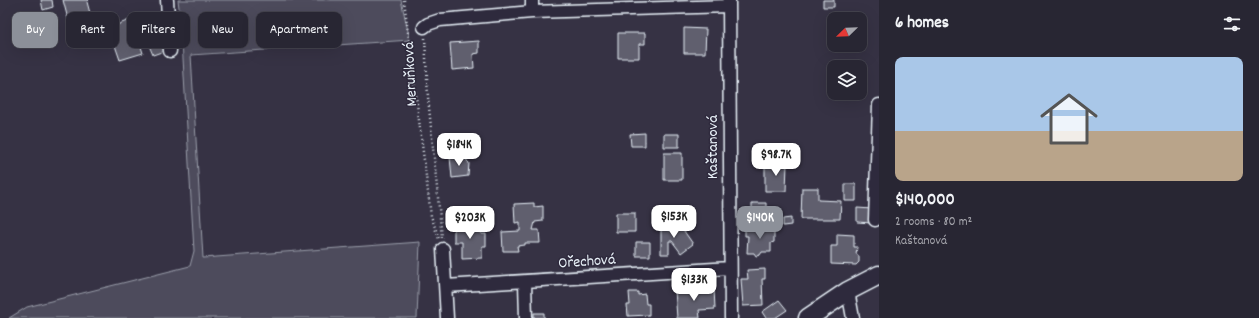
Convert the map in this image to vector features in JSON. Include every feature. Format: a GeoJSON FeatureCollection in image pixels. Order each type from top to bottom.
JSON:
{"type":"FeatureCollection","features":[{"type":"Feature","properties":{"kind":"street"},"geometry":{"type":"LineString","coordinates":[[166,0],[170,51]]}},
{"type":"Feature","properties":{"kind":"street"},"geometry":{"type":"LineString","coordinates":[[532,0],[532,12]]}},
{"type":"Feature","properties":{"kind":"street"},"geometry":{"type":"LineString","coordinates":[[424,27],[440,20],[532,12],[729,3]]}},
{"type":"Feature","properties":{"kind":"street","name":"Kaštanová"},"geometry":{"type":"LineString","coordinates":[[729,3],[731,318]]}},
{"type":"Feature","properties":{"kind":"street"},"geometry":{"type":"LineString","coordinates":[[875,220],[879,106]]}},
{"type":"Feature","properties":{"kind":"street"},"geometry":{"type":"LineString","coordinates":[[443,248],[447,318]]}},
{"type":"Feature","properties":{"kind":"street","name":"Ořechová"},"geometry":{"type":"LineString","coordinates":[[446,286],[730,268]]}},
{"type":"Feature","properties":{"kind":"street"},"geometry":{"type":"LineString","coordinates":[[808,318],[848,291],[879,275]]}},
{"type":"Feature","properties":{"kind":"street"},"geometry":{"type":"LineString","coordinates":[[525,282],[526,318]]}},
{"type":"Feature","properties":{"kind":"street"},"geometry":{"type":"LineString","coordinates":[[848,291],[853,318]]}},
{"type":"Feature","properties":{"kind":"path"},"geometry":{"type":"LineString","coordinates":[[404,0],[431,216],[443,248]]}},
{"type":"Feature","properties":{"kind":"path","name":"Meruňková"},"geometry":{"type":"LineString","coordinates":[[424,27],[428,98],[443,248]]}},
{"type":"Feature","properties":{"kind":"shaded area"},"geometry":{"type":"Polygon","coordinates":[[[178,0],[401,0],[410,40],[342,45],[342,12],[256,12],[256,48],[293,48],[191,55],[203,258],[420,242],[417,318],[9,318],[27,307],[190,266],[194,251],[182,48],[190,48],[190,12],[180,12],[178,0]]]}},
{"type":"Feature","properties":{"kind":"building"},"geometry":{"type":"Polygon","coordinates":[[[41,0],[52,0],[53,7],[43,10],[41,0]]]}},
{"type":"Feature","properties":{"kind":"building"},"geometry":{"type":"Polygon","coordinates":[[[63,0],[89,0],[87,2],[90,12],[66,12],[63,0]]]}},
{"type":"Feature","properties":{"kind":"building"},"geometry":{"type":"Polygon","coordinates":[[[823,0],[834,0],[834,7],[823,7],[823,0]]]}},
{"type":"Feature","properties":{"kind":"building"},"geometry":{"type":"Polygon","coordinates":[[[127,21],[127,48],[141,48],[143,53],[120,60],[116,48],[119,48],[119,24],[127,21]]]}},
{"type":"Feature","properties":{"kind":"building"},"geometry":{"type":"Polygon","coordinates":[[[684,28],[706,29],[705,53],[684,53],[684,28]]]}},
{"type":"Feature","properties":{"kind":"building"},"geometry":{"type":"Polygon","coordinates":[[[618,33],[645,33],[645,44],[639,44],[639,58],[618,58],[618,33]]]}},
{"type":"Feature","properties":{"kind":"building"},"geometry":{"type":"Polygon","coordinates":[[[479,41],[479,53],[473,54],[474,68],[452,70],[450,43],[479,41]]]}},
{"type":"Feature","properties":{"kind":"building"},"geometry":{"type":"Polygon","coordinates":[[[150,48],[166,48],[167,50],[153,55],[150,48]]]}},
{"type":"Feature","properties":{"kind":"building"},"geometry":{"type":"Polygon","coordinates":[[[645,133],[645,146],[631,146],[630,134],[645,133]]]}},
{"type":"Feature","properties":{"kind":"building"},"geometry":{"type":"Polygon","coordinates":[[[664,134],[679,134],[679,147],[664,147],[664,134]]]}},
{"type":"Feature","properties":{"kind":"building"},"geometry":{"type":"Polygon","coordinates":[[[664,153],[682,153],[682,180],[664,180],[664,153]]]}},
{"type":"Feature","properties":{"kind":"building"},"geometry":{"type":"Polygon","coordinates":[[[466,156],[469,163],[468,176],[452,178],[450,157],[466,156]]]}},
{"type":"Feature","properties":{"kind":"building"},"geometry":{"type":"Polygon","coordinates":[[[765,163],[787,164],[786,191],[765,191],[765,163]]]}},
{"type":"Feature","properties":{"kind":"building"},"geometry":{"type":"Polygon","coordinates":[[[845,184],[856,184],[856,201],[845,201],[845,184]]]}},
{"type":"Feature","properties":{"kind":"building"},"geometry":{"type":"Polygon","coordinates":[[[802,188],[818,188],[818,200],[841,201],[840,219],[801,219],[802,188]]]}},
{"type":"Feature","properties":{"kind":"building"},"geometry":{"type":"Polygon","coordinates":[[[534,203],[534,207],[543,206],[543,221],[535,222],[533,230],[539,230],[540,243],[525,243],[525,245],[517,246],[518,251],[503,251],[502,232],[520,231],[520,222],[515,223],[514,204],[534,203]]]}},
{"type":"Feature","properties":{"kind":"building"},"geometry":{"type":"Polygon","coordinates":[[[752,203],[766,203],[766,217],[752,218],[752,203]]]}},
{"type":"Feature","properties":{"kind":"building"},"geometry":{"type":"Polygon","coordinates":[[[857,208],[872,209],[872,223],[857,222],[857,208]]]}},
{"type":"Feature","properties":{"kind":"building"},"geometry":{"type":"Polygon","coordinates":[[[616,213],[635,213],[635,232],[616,232],[616,213]]]}},
{"type":"Feature","properties":{"kind":"building"},"geometry":{"type":"Polygon","coordinates":[[[791,218],[791,225],[783,226],[783,219],[791,218]]]}},
{"type":"Feature","properties":{"kind":"building"},"geometry":{"type":"Polygon","coordinates":[[[480,223],[481,234],[486,234],[486,246],[482,246],[482,258],[462,259],[462,242],[454,242],[454,224],[480,223]]]}},
{"type":"Feature","properties":{"kind":"building"},"geometry":{"type":"Polygon","coordinates":[[[661,224],[667,224],[669,231],[679,224],[693,244],[681,253],[672,241],[669,241],[669,254],[661,254],[661,224]]]}},
{"type":"Feature","properties":{"kind":"building"},"geometry":{"type":"Polygon","coordinates":[[[774,227],[774,242],[771,243],[771,252],[762,252],[760,255],[756,256],[754,253],[747,253],[748,236],[745,236],[745,228],[774,227]]]}},
{"type":"Feature","properties":{"kind":"building"},"geometry":{"type":"Polygon","coordinates":[[[837,234],[854,235],[854,247],[857,247],[856,254],[859,256],[859,262],[856,265],[831,264],[831,246],[837,246],[837,234]]]}},
{"type":"Feature","properties":{"kind":"building"},"geometry":{"type":"Polygon","coordinates":[[[636,242],[650,242],[650,256],[636,256],[636,242]]]}},
{"type":"Feature","properties":{"kind":"building"},"geometry":{"type":"Polygon","coordinates":[[[765,269],[765,279],[762,279],[763,305],[743,306],[741,279],[748,279],[747,270],[765,269]]]}},
{"type":"Feature","properties":{"kind":"building"},"geometry":{"type":"Polygon","coordinates":[[[714,288],[715,309],[699,310],[700,318],[677,318],[675,290],[714,288]]]}},
{"type":"Feature","properties":{"kind":"building"},"geometry":{"type":"Polygon","coordinates":[[[629,292],[638,292],[638,295],[645,294],[646,304],[649,304],[649,315],[628,316],[627,305],[630,305],[629,292]]]}},
{"type":"Feature","properties":{"kind":"building"},"geometry":{"type":"Polygon","coordinates":[[[779,300],[787,310],[775,318],[766,318],[762,312],[779,300]]]}},
{"type":"Feature","properties":{"kind":"building"},"geometry":{"type":"Polygon","coordinates":[[[534,313],[544,313],[544,318],[534,318],[534,313]]]}}]}
